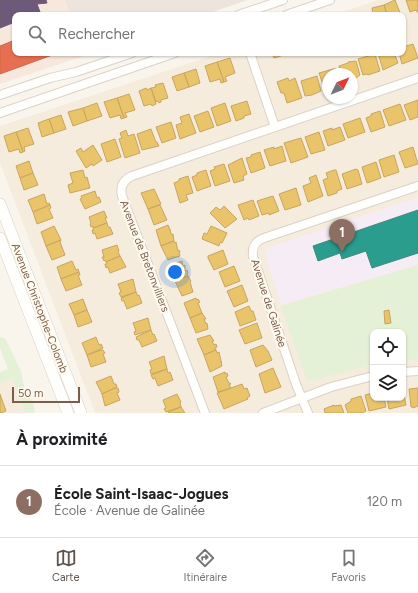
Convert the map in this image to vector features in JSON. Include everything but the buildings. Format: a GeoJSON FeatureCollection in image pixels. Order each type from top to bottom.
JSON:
{"type":"FeatureCollection","features":[{"type":"Feature","properties":{"kind":"main road","name":"Avenue Christophe-Colomb"},"geometry":{"type":"LineString","coordinates":[[0,204],[81,413]]}},
{"type":"Feature","properties":{"kind":"main road","name":"Avenue Christophe-Colomb"},"geometry":{"type":"LineString","coordinates":[[0,238],[68,413]]}},
{"type":"Feature","properties":{"kind":"street"},"geometry":{"type":"LineString","coordinates":[[247,12],[283,0]]}},
{"type":"Feature","properties":{"kind":"street"},"geometry":{"type":"LineString","coordinates":[[295,12],[330,0]]}},
{"type":"Feature","properties":{"kind":"street"},"geometry":{"type":"LineString","coordinates":[[0,95],[123,56]]}},
{"type":"Feature","properties":{"kind":"street"},"geometry":{"type":"LineString","coordinates":[[0,113],[166,56]]}},
{"type":"Feature","properties":{"kind":"street"},"geometry":{"type":"LineString","coordinates":[[251,56],[275,127]]}},
{"type":"Feature","properties":{"kind":"street","name":"Avenue de Bretonvilliers"},"geometry":{"type":"LineString","coordinates":[[205,413],[122,196],[121,188],[125,181],[132,176],[418,78]]}},
{"type":"Feature","properties":{"kind":"street","name":"Avenue de Galinée"},"geometry":{"type":"LineString","coordinates":[[308,413],[253,256],[254,245],[257,241],[264,238],[418,186]]}},
{"type":"Feature","properties":{"kind":"street"},"geometry":{"type":"LineString","coordinates":[[406,372],[418,370]]}},
{"type":"Feature","properties":{"kind":"street"},"geometry":{"type":"LineString","coordinates":[[263,413],[345,383],[370,377]]}},
{"type":"Feature","properties":{"kind":"shaded area"},"geometry":{"type":"Polygon","coordinates":[[[0,0],[65,0],[69,12],[12,12],[12,56],[84,56],[0,84],[0,0]]]}},
{"type":"Feature","properties":{"kind":"shaded area"},"geometry":{"type":"Polygon","coordinates":[[[65,0],[248,0],[213,12],[69,12],[65,0]]]}},
{"type":"Feature","properties":{"kind":"shaded area"},"geometry":{"type":"Polygon","coordinates":[[[378,0],[418,0],[418,413],[95,413],[0,163],[0,126],[211,56],[406,56],[406,12],[343,12],[378,0]]]}},
{"type":"Feature","properties":{"kind":"shaded area"},"geometry":{"type":"Polygon","coordinates":[[[418,197],[418,265],[281,305],[265,254],[266,250],[270,247],[418,197]]]}},
{"type":"Feature","properties":{"kind":"shaded area"},"geometry":{"type":"Polygon","coordinates":[[[12,378],[25,413],[0,413],[0,383],[12,378]]]}},
{"type":"Feature","properties":{"kind":"green space"},"geometry":{"type":"Polygon","coordinates":[[[418,265],[418,359],[406,361],[406,329],[370,329],[370,366],[309,381],[306,378],[281,306],[418,265]]]}},
{"type":"Feature","properties":{"kind":"green space"},"geometry":{"type":"Polygon","coordinates":[[[0,337],[5,338],[21,371],[24,386],[33,403],[35,413],[25,413],[12,378],[0,383],[0,372],[8,369],[0,348],[0,337]]]}},
{"type":"Feature","properties":{"kind":"place","name":"École Saint-Isaac-Jogues"},"geometry":{"type":"Point","coordinates":[342,252]}}]}
